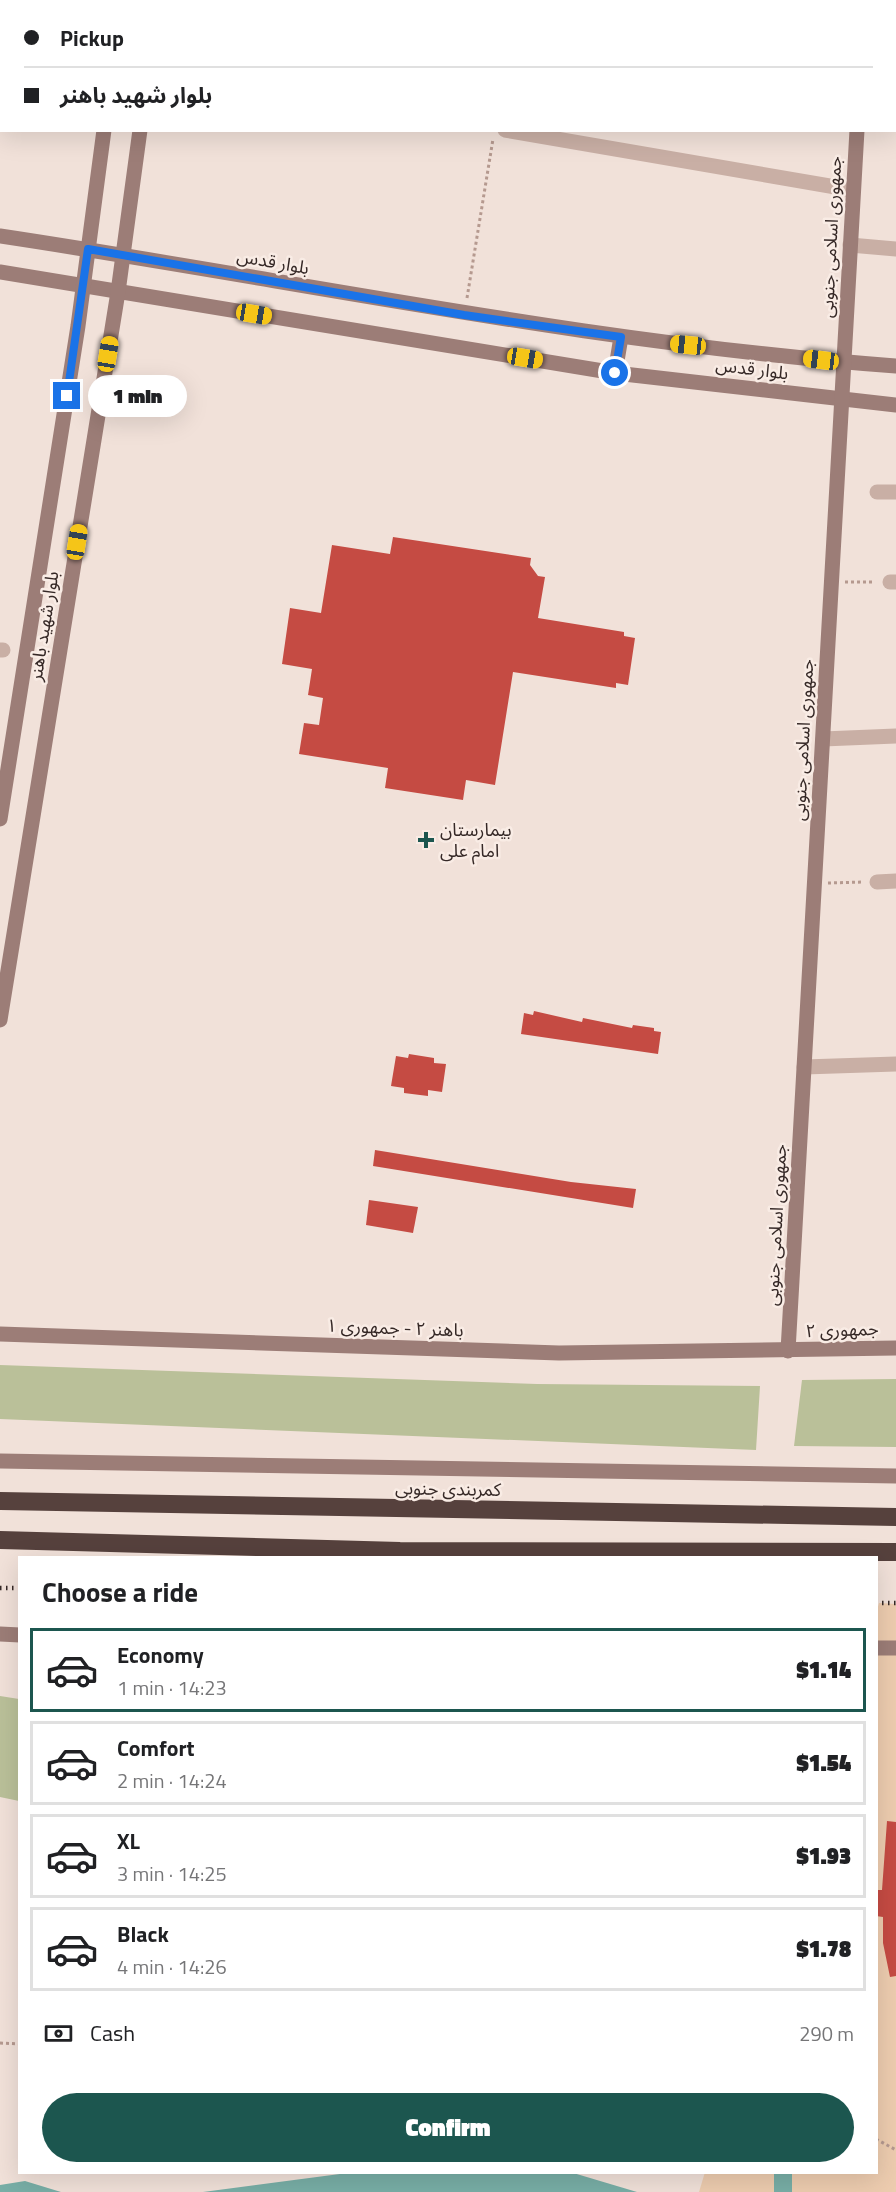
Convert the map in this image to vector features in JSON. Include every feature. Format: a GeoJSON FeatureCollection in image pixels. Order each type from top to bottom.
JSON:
{"type":"FeatureCollection","features":[{"type":"Feature","properties":{"kind":"highway","name":"کمربندی جنوبی"},"geometry":{"type":"LineString","coordinates":[[0,1501],[896,1517]]}},
{"type":"Feature","properties":{"kind":"highway"},"geometry":{"type":"LineString","coordinates":[[0,1540],[400,1551],[896,1552]]}},
{"type":"Feature","properties":{"kind":"main road","name":"بلوار شهید باهنر"},"geometry":{"type":"LineString","coordinates":[[0,819],[84,284],[104,132]]}},
{"type":"Feature","properties":{"kind":"main road","name":"بلوار شهید باهنر"},"geometry":{"type":"LineString","coordinates":[[0,1020],[118,292],[140,132]]}},
{"type":"Feature","properties":{"kind":"main road","name":"جمهوری اسلامی جنوبی"},"geometry":{"type":"LineString","coordinates":[[788,1351],[857,132]]}},
{"type":"Feature","properties":{"kind":"main road","name":"بلوار قدس"},"geometry":{"type":"LineString","coordinates":[[0,236],[88,249],[464,315],[621,337],[896,366]]}},
{"type":"Feature","properties":{"kind":"main road","name":"بلوار قدس"},"geometry":{"type":"LineString","coordinates":[[0,272],[615,373],[896,405]]}},
{"type":"Feature","properties":{"kind":"main road"},"geometry":{"type":"LineString","coordinates":[[615,373],[621,337]]}},
{"type":"Feature","properties":{"kind":"main road","name":"باهنر ۲ - جمهوری ۱"},"geometry":{"type":"LineString","coordinates":[[0,1334],[559,1353],[788,1351]]}},
{"type":"Feature","properties":{"kind":"main road","name":"جمهوری ۲"},"geometry":{"type":"LineString","coordinates":[[788,1351],[896,1348]]}},
{"type":"Feature","properties":{"kind":"main road"},"geometry":{"type":"LineString","coordinates":[[0,1461],[896,1476]]}},
{"type":"Feature","properties":{"kind":"main road"},"geometry":{"type":"LineString","coordinates":[[0,1634],[18,1635]]}},
{"type":"Feature","properties":{"kind":"main road"},"geometry":{"type":"LineString","coordinates":[[878,1648],[896,1648]]}},
{"type":"Feature","properties":{"kind":"street"},"geometry":{"type":"LineString","coordinates":[[517,132],[853,190]]}},
{"type":"Feature","properties":{"kind":"street"},"geometry":{"type":"LineString","coordinates":[[850,245],[896,249]]}},
{"type":"Feature","properties":{"kind":"street"},"geometry":{"type":"LineString","coordinates":[[878,492],[896,492]]}},
{"type":"Feature","properties":{"kind":"street"},"geometry":{"type":"LineString","coordinates":[[823,739],[896,736]]}},
{"type":"Feature","properties":{"kind":"street"},"geometry":{"type":"LineString","coordinates":[[877,882],[896,881]]}},
{"type":"Feature","properties":{"kind":"street"},"geometry":{"type":"LineString","coordinates":[[804,1067],[896,1064]]}},
{"type":"Feature","properties":{"kind":"path"},"geometry":{"type":"LineString","coordinates":[[464,315],[495,132]]}},
{"type":"Feature","properties":{"kind":"path"},"geometry":{"type":"LineString","coordinates":[[831,581],[893,582]]}},
{"type":"Feature","properties":{"kind":"path"},"geometry":{"type":"LineString","coordinates":[[814,883],[877,882]]}},
{"type":"Feature","properties":{"kind":"path"},"geometry":{"type":"LineString","coordinates":[[0,2043],[18,2044]]}},
{"type":"Feature","properties":{"kind":"path"},"geometry":{"type":"LineString","coordinates":[[878,2140],[896,2150]]}},
{"type":"Feature","properties":{"kind":"green space"},"geometry":{"type":"Polygon","coordinates":[[[0,1365],[537,1384],[760,1386],[756,1450],[0,1419],[0,1365]]]}},
{"type":"Feature","properties":{"kind":"green space"},"geometry":{"type":"Polygon","coordinates":[[[896,1379],[896,1447],[794,1446],[802,1380],[896,1379]]]}},
{"type":"Feature","properties":{"kind":"green space"},"geometry":{"type":"Polygon","coordinates":[[[0,1696],[18,1699],[18,1801],[0,1797],[0,1696]]]}},
{"type":"Feature","properties":{"kind":"sand"},"geometry":{"type":"Polygon","coordinates":[[[879,1603],[896,1604],[896,2192],[699,2192],[704,2174],[878,2174],[879,1603]]]}},
{"type":"Feature","properties":{"kind":"water"},"geometry":{"type":"Polygon","coordinates":[[[340,2174],[577,2174],[637,2192],[203,2192],[340,2174]]]}},
{"type":"Feature","properties":{"kind":"water"},"geometry":{"type":"Polygon","coordinates":[[[25,2181],[61,2192],[0,2192],[0,2185],[25,2181]]]}},
{"type":"Feature","properties":{"kind":"building"},"geometry":{"type":"Polygon","coordinates":[[[393,537],[531,558],[530,565],[538,576],[545,577],[538,618],[624,632],[624,636],[635,638],[628,685],[616,683],[616,688],[513,672],[495,785],[466,780],[463,800],[385,788],[388,768],[299,754],[304,723],[319,725],[323,698],[308,695],[312,669],[282,664],[290,608],[321,613],[332,545],[390,554],[393,537]]]}},
{"type":"Feature","properties":{"kind":"building"},"geometry":{"type":"Polygon","coordinates":[[[534,1011],[582,1022],[583,1018],[632,1028],[633,1025],[654,1028],[654,1031],[661,1032],[658,1054],[521,1034],[524,1013],[533,1015],[534,1011]]]}},
{"type":"Feature","properties":{"kind":"building"},"geometry":{"type":"Polygon","coordinates":[[[409,1054],[434,1058],[434,1063],[446,1064],[442,1092],[428,1090],[428,1096],[404,1093],[404,1088],[391,1086],[396,1056],[408,1058],[409,1054]]]}},
{"type":"Feature","properties":{"kind":"building"},"geometry":{"type":"Polygon","coordinates":[[[375,1150],[571,1182],[636,1189],[633,1208],[373,1166],[375,1150]]]}},
{"type":"Feature","properties":{"kind":"building"},"geometry":{"type":"Polygon","coordinates":[[[369,1200],[418,1207],[413,1233],[366,1225],[369,1200]]]}},
{"type":"Feature","properties":{"kind":"building"},"geometry":{"type":"Polygon","coordinates":[[[887,1821],[896,1822],[896,1976],[890,1977],[883,1943],[883,1917],[878,1916],[878,1890],[882,1890],[887,1821]]]}},
{"type":"Feature","properties":{"kind":"waterway"},"geometry":{"type":"LineString","coordinates":[[783,2174],[783,2192]]}},
{"type":"Feature","properties":{"kind":"railway"},"geometry":{"type":"LineString","coordinates":[[0,1588],[18,1588]]}},
{"type":"Feature","properties":{"kind":"railway"},"geometry":{"type":"LineString","coordinates":[[878,1603],[896,1603]]}},
{"type":"Feature","properties":{"kind":"place","name":"بیمارستان امام علی"},"geometry":{"type":"Point","coordinates":[426,840]}},
{"type":"Feature","properties":{"kind":"route"},"geometry":{"type":"LineString","coordinates":[[67,396],[88,249],[464,315],[621,337],[615,373]]}}]}
